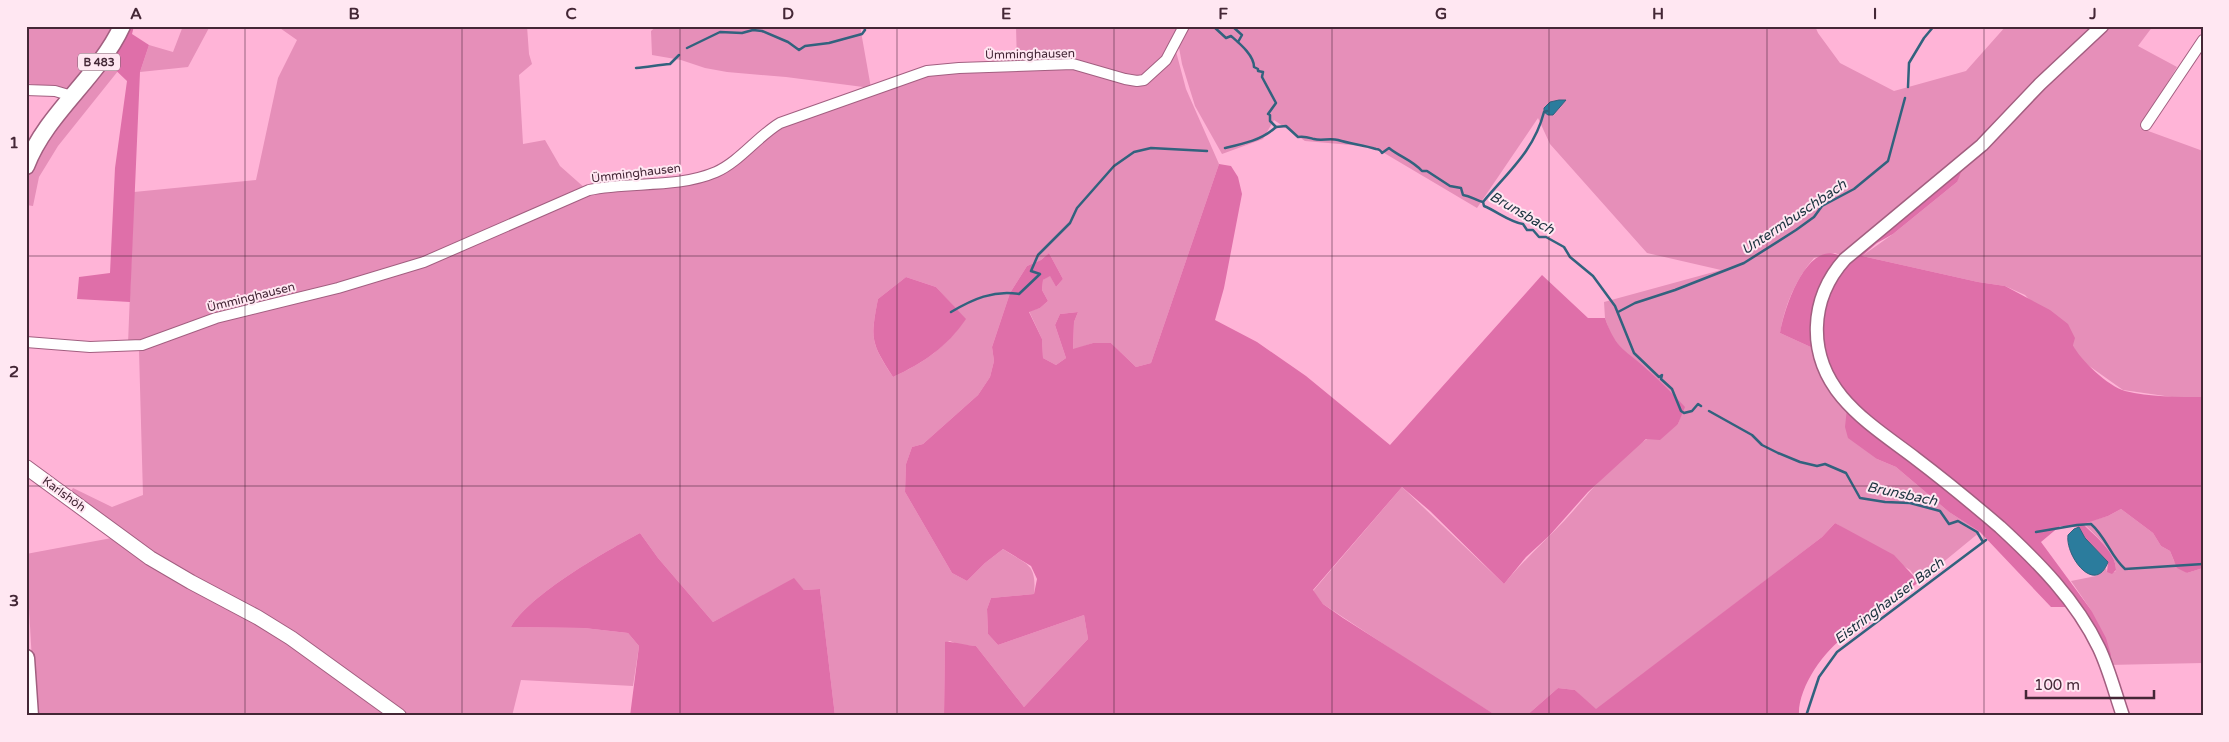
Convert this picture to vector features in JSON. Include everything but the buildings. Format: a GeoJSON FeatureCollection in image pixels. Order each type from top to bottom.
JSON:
{"type":"FeatureCollection","features":[{"type":"Feature","properties":{"kind":"main road","name":"B 483"},"geometry":{"type":"LineString","coordinates":[[26,166],[49,123],[111,48],[122,26]]}},
{"type":"Feature","properties":{"kind":"main road","name":"Karlshöh"},"geometry":{"type":"LineString","coordinates":[[26,467],[171,572],[257,617],[291,638],[400,716]]}},
{"type":"Feature","properties":{"kind":"main road"},"geometry":{"type":"LineString","coordinates":[[26,658],[30,716]]}},
{"type":"Feature","properties":{"kind":"street","name":"Ümminghausen"},"geometry":{"type":"LineString","coordinates":[[26,342],[90,347],[142,346],[216,318],[338,288],[424,262],[589,190],[618,185],[673,182],[703,177],[718,171],[768,130],[780,123],[927,71],[1065,63],[1085,66],[1125,80],[1144,80],[1154,73],[1166,60],[1184,26]]}},
{"type":"Feature","properties":{"kind":"street"},"geometry":{"type":"LineString","coordinates":[[2102,26],[2040,84],[1982,145],[1845,259],[1835,270],[1825,288],[1819,305],[1816,330],[1823,366],[1830,380],[1851,407],[1989,517],[2024,549],[2062,591],[2083,620],[2098,647],[2123,716]]}},
{"type":"Feature","properties":{"kind":"street"},"geometry":{"type":"LineString","coordinates":[[2146,125],[2203,40]]}},
{"type":"Feature","properties":{"kind":"street"},"geometry":{"type":"LineString","coordinates":[[26,90],[55,92],[72,96]]}},
{"type":"Feature","properties":{"kind":"shaded area"},"geometry":{"type":"Polygon","coordinates":[[[26,26],[116,26],[71,88],[66,90],[26,83],[26,26]]]}},
{"type":"Feature","properties":{"kind":"shaded area"},"geometry":{"type":"Polygon","coordinates":[[[127,26],[134,26],[132,34],[149,45],[140,72],[130,302],[77,299],[79,277],[110,273],[115,168],[127,81],[106,61],[127,26]]]}},
{"type":"Feature","properties":{"kind":"shaded area"},"geometry":{"type":"Polygon","coordinates":[[[183,26],[210,26],[188,67],[140,72],[149,45],[173,52],[183,26]]]}},
{"type":"Feature","properties":{"kind":"shaded area"},"geometry":{"type":"Polygon","coordinates":[[[277,26],[527,26],[529,54],[532,64],[519,75],[523,144],[545,140],[560,166],[586,189],[557,203],[594,189],[674,183],[703,177],[725,167],[780,123],[927,71],[1073,64],[1117,77],[1073,62],[1017,64],[1016,26],[1181,26],[1159,68],[1145,79],[1155,74],[1166,61],[1174,44],[1186,89],[1219,164],[1151,363],[1136,367],[1111,343],[1093,343],[1073,350],[1074,322],[1078,312],[1060,314],[1055,325],[1066,358],[1056,365],[1043,358],[1042,339],[1029,311],[1040,308],[1048,301],[1042,290],[1043,280],[1050,275],[1056,287],[1063,279],[1049,253],[1041,260],[1027,266],[1010,293],[992,347],[994,361],[990,377],[978,395],[923,444],[912,447],[906,464],[905,492],[952,573],[967,581],[1003,549],[1024,562],[1032,570],[1034,594],[991,598],[987,609],[988,634],[998,645],[1084,615],[1088,639],[1024,707],[976,646],[959,645],[950,641],[945,643],[944,716],[835,716],[820,589],[804,590],[794,579],[713,622],[658,558],[640,533],[589,562],[551,588],[534,601],[511,627],[584,628],[628,633],[639,646],[633,686],[521,680],[512,716],[399,716],[291,638],[150,558],[68,496],[73,488],[112,507],[143,495],[139,351],[128,344],[134,192],[256,180],[278,78],[297,40],[277,26]],[[906,277],[878,299],[873,332],[874,340],[880,356],[893,377],[933,354],[950,338],[965,319],[936,287],[906,277]]]}},
{"type":"Feature","properties":{"kind":"shaded area"},"geometry":{"type":"Polygon","coordinates":[[[657,26],[860,26],[871,88],[786,77],[727,72],[705,68],[681,60],[652,55],[651,31],[657,26]]]}},
{"type":"Feature","properties":{"kind":"shaded area"},"geometry":{"type":"Polygon","coordinates":[[[1187,26],[1815,26],[1840,63],[1894,91],[1966,71],[2006,26],[2100,26],[1994,129],[1861,243],[1840,255],[1835,253],[1814,258],[1796,284],[1782,323],[1780,333],[1815,349],[1877,459],[1896,467],[1949,512],[1980,532],[1919,582],[1910,570],[1835,523],[1822,537],[1596,710],[1575,690],[1558,688],[1526,716],[1497,716],[1429,674],[1323,604],[1313,591],[1402,487],[1504,584],[1613,466],[1650,437],[1678,424],[1684,407],[1647,369],[1626,354],[1611,335],[1605,318],[1604,302],[1721,270],[1647,253],[1550,144],[1538,118],[1477,208],[1374,147],[1305,141],[1274,120],[1263,139],[1222,154],[1195,106],[1182,64],[1178,42],[1187,26]]]}},
{"type":"Feature","properties":{"kind":"shaded area"},"geometry":{"type":"Polygon","coordinates":[[[2106,26],[2153,26],[2138,46],[2177,67],[2140,128],[2203,151],[2203,397],[2172,397],[2123,390],[2085,363],[2078,356],[2073,345],[2025,295],[2005,286],[1978,282],[1862,256],[1893,234],[1957,182],[1958,167],[2106,26]]]}},
{"type":"Feature","properties":{"kind":"shaded area"},"geometry":{"type":"Polygon","coordinates":[[[106,61],[118,71],[58,146],[39,177],[33,206],[26,205],[28,176],[39,148],[106,61]]]}},
{"type":"Feature","properties":{"kind":"shaded area"},"geometry":{"type":"Polygon","coordinates":[[[1219,164],[1231,166],[1238,177],[1242,194],[1224,288],[1215,320],[1257,342],[1306,376],[1390,445],[1542,275],[1588,318],[1605,318],[1613,337],[1622,349],[1654,375],[1685,407],[1678,424],[1660,440],[1646,439],[1588,492],[1549,536],[1526,557],[1504,584],[1430,511],[1402,487],[1313,590],[1323,604],[1343,618],[1497,716],[944,716],[945,642],[976,646],[1024,707],[1088,639],[1084,615],[998,645],[988,634],[987,609],[991,598],[1034,594],[1037,579],[1031,566],[1003,549],[967,581],[952,573],[905,492],[906,464],[912,447],[923,444],[978,395],[990,377],[994,361],[992,347],[1010,293],[1027,266],[1041,260],[1049,253],[1063,279],[1056,287],[1050,276],[1043,280],[1042,290],[1048,301],[1040,308],[1029,312],[1042,339],[1043,358],[1056,365],[1066,358],[1055,325],[1060,314],[1078,312],[1074,322],[1073,349],[1093,343],[1111,343],[1136,367],[1151,363],[1219,164]]]}},
{"type":"Feature","properties":{"kind":"shaded area"},"geometry":{"type":"Polygon","coordinates":[[[1958,167],[1962,170],[1957,182],[1893,234],[1877,243],[1862,256],[1978,282],[2005,286],[2050,310],[2068,324],[2075,338],[2073,345],[2082,358],[2095,372],[2118,388],[2154,396],[2203,397],[2203,568],[2187,573],[2177,568],[2170,551],[2161,546],[2153,533],[2121,509],[2108,516],[2083,524],[2113,557],[2116,570],[2112,574],[2107,572],[2108,562],[2085,538],[2079,527],[2060,526],[2041,542],[2091,610],[2106,638],[2111,655],[2109,658],[2074,607],[2051,607],[1980,532],[1949,512],[1896,467],[1877,459],[1848,438],[1845,427],[1847,408],[1815,349],[1780,333],[1793,291],[1800,276],[1810,264],[1820,256],[1832,253],[1845,259],[1958,167]]]}},
{"type":"Feature","properties":{"kind":"shaded area"},"geometry":{"type":"Polygon","coordinates":[[[906,277],[936,287],[966,319],[951,338],[934,353],[893,377],[876,348],[873,332],[874,323],[878,299],[906,277]]]}},
{"type":"Feature","properties":{"kind":"shaded area"},"geometry":{"type":"Polygon","coordinates":[[[2121,509],[2153,533],[2161,546],[2170,551],[2174,561],[2187,573],[2203,568],[2203,663],[2107,665],[2091,610],[2071,581],[2096,576],[2106,568],[2107,572],[2115,572],[2115,563],[2109,550],[2083,523],[2108,516],[2121,509]]]}},
{"type":"Feature","properties":{"kind":"shaded area"},"geometry":{"type":"Polygon","coordinates":[[[1835,523],[1894,555],[1919,582],[1876,619],[1856,633],[1846,636],[1829,651],[1807,683],[1802,694],[1799,716],[1526,716],[1558,688],[1575,690],[1596,709],[1822,537],[1835,523]]]}},
{"type":"Feature","properties":{"kind":"shaded area"},"geometry":{"type":"Polygon","coordinates":[[[640,533],[658,558],[713,622],[794,578],[804,590],[820,589],[835,716],[630,716],[639,646],[628,633],[584,628],[511,627],[534,601],[551,588],[589,562],[640,533]]]}},
{"type":"Feature","properties":{"kind":"shaded area"},"geometry":{"type":"Polygon","coordinates":[[[117,537],[256,619],[389,714],[386,716],[35,716],[26,554],[117,537]]]}},
{"type":"Feature","properties":{"kind":"water"},"geometry":{"type":"Polygon","coordinates":[[[1566,100],[1553,115],[1548,115],[1544,112],[1544,108],[1550,102],[1566,100]]]}},
{"type":"Feature","properties":{"kind":"water"},"geometry":{"type":"Polygon","coordinates":[[[2079,527],[2085,538],[2108,562],[2102,571],[2096,575],[2089,574],[2082,569],[2071,553],[2068,535],[2079,527]]]}},
{"type":"Feature","properties":{"kind":"waterway"},"geometry":{"type":"LineString","coordinates":[[687,48],[720,32],[742,33],[753,30],[762,31],[788,42],[799,50],[805,46],[829,43],[862,34],[865,30],[864,26]]}},
{"type":"Feature","properties":{"kind":"waterway","name":"Brunsbach"},"geometry":{"type":"LineString","coordinates":[[1213,26],[1226,38],[1231,36],[1238,42],[1252,58],[1254,67],[1258,71],[1263,72],[1262,77],[1276,103],[1268,114],[1270,115],[1270,121],[1276,127],[1286,126],[1298,137],[1317,140],[1338,140],[1378,149],[1382,153],[1389,148],[1422,171],[1427,171],[1450,186],[1461,188],[1463,195],[1483,202],[1484,206],[1523,224],[1527,230],[1533,230],[1539,237],[1546,237],[1564,247],[1570,257],[1593,276],[1615,306],[1634,353],[1659,377],[1662,375],[1661,379],[1672,389],[1681,411],[1684,413],[1692,411],[1698,404],[1701,406]]}},
{"type":"Feature","properties":{"kind":"waterway"},"geometry":{"type":"LineString","coordinates":[[1232,26],[1242,35],[1238,42]]}},
{"type":"Feature","properties":{"kind":"waterway","name":"Untermbuschbach"},"geometry":{"type":"LineString","coordinates":[[1908,87],[1909,63],[1924,38],[1934,26]]}},
{"type":"Feature","properties":{"kind":"waterway"},"geometry":{"type":"LineString","coordinates":[[636,68],[670,64],[679,55]]}},
{"type":"Feature","properties":{"kind":"waterway","name":"Untermbuschbach"},"geometry":{"type":"LineString","coordinates":[[1618,312],[1635,303],[1675,290],[1744,263],[1814,217],[1822,206],[1854,189],[1888,161],[1905,98]]}},
{"type":"Feature","properties":{"kind":"waterway"},"geometry":{"type":"LineString","coordinates":[[1483,202],[1527,150],[1540,126],[1544,112],[1547,111]]}},
{"type":"Feature","properties":{"kind":"waterway"},"geometry":{"type":"LineString","coordinates":[[1225,148],[1258,138],[1276,127]]}},
{"type":"Feature","properties":{"kind":"waterway"},"geometry":{"type":"LineString","coordinates":[[951,312],[967,303],[984,297],[1000,293],[1019,294],[1040,274],[1031,271],[1038,255],[1070,223],[1077,208],[1114,166],[1134,152],[1151,148],[1207,151]]}},
{"type":"Feature","properties":{"kind":"waterway","name":"Brunsbach"},"geometry":{"type":"LineString","coordinates":[[1709,411],[1752,435],[1762,445],[1778,453],[1800,462],[1817,466],[1825,464],[1846,473],[1860,498],[1910,503],[1940,511],[1949,524],[1958,521],[1977,532],[1983,542]]}},
{"type":"Feature","properties":{"kind":"waterway","name":"Eistringhauser Bach"},"geometry":{"type":"LineString","coordinates":[[2036,532],[2091,524],[2125,569],[2203,564]]}},
{"type":"Feature","properties":{"kind":"waterway","name":"Eistringhauser Bach"},"geometry":{"type":"LineString","coordinates":[[1806,716],[1819,677],[1837,652],[1986,540]]}}]}
